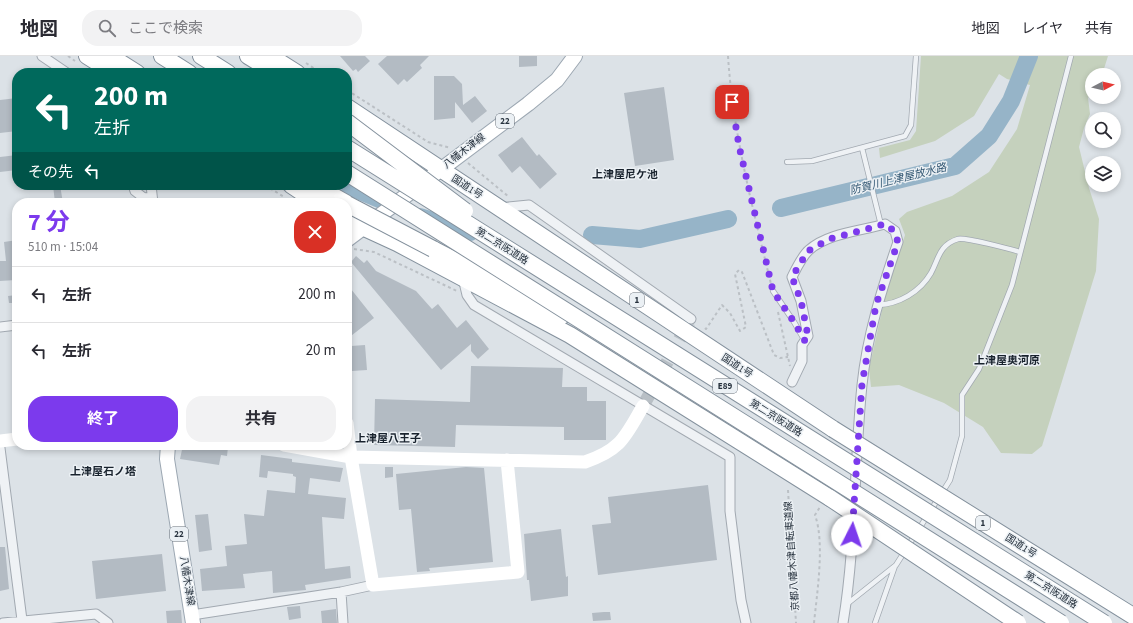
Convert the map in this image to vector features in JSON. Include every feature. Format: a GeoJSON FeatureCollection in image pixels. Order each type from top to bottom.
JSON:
{"type":"FeatureCollection","features":[{"type":"Feature","properties":{"kind":"highway"},"geometry":{"type":"LineString","coordinates":[[87,56],[106,68]]}},
{"type":"Feature","properties":{"kind":"highway"},"geometry":{"type":"LineString","coordinates":[[110,56],[129,68]]}},
{"type":"Feature","properties":{"kind":"highway"},"geometry":{"type":"LineString","coordinates":[[162,56],[181,68]]}},
{"type":"Feature","properties":{"kind":"highway"},"geometry":{"type":"LineString","coordinates":[[201,56],[220,68]]}},
{"type":"Feature","properties":{"kind":"highway"},"geometry":{"type":"LineString","coordinates":[[248,56],[291,66]]}},
{"type":"Feature","properties":{"kind":"highway"},"geometry":{"type":"LineString","coordinates":[[270,56],[291,66]]}},
{"type":"Feature","properties":{"kind":"highway","name":"国道1号"},"geometry":{"type":"LineString","coordinates":[[352,111],[434,174],[498,208],[833,429],[1133,616]]}},
{"type":"Feature","properties":{"kind":"highway"},"geometry":{"type":"LineString","coordinates":[[352,126],[504,240],[620,314],[662,346]]}},
{"type":"Feature","properties":{"kind":"highway","name":"第二京阪道路"},"geometry":{"type":"LineString","coordinates":[[352,151],[1104,623]]}},
{"type":"Feature","properties":{"kind":"highway","name":"第二京阪道路"},"geometry":{"type":"LineString","coordinates":[[352,176],[1061,623]]}},
{"type":"Feature","properties":{"kind":"highway"},"geometry":{"type":"LineString","coordinates":[[323,190],[337,198]]}},
{"type":"Feature","properties":{"kind":"highway"},"geometry":{"type":"LineString","coordinates":[[290,192],[305,198]]}},
{"type":"Feature","properties":{"kind":"highway"},"geometry":{"type":"LineString","coordinates":[[352,206],[634,354]]}},
{"type":"Feature","properties":{"kind":"highway"},"geometry":{"type":"LineString","coordinates":[[352,221],[367,224],[396,243],[570,335],[1018,623]]}},
{"type":"Feature","properties":{"kind":"main road","name":"八幡木津線"},"geometry":{"type":"LineString","coordinates":[[352,236],[557,80],[575,56]]}},
{"type":"Feature","properties":{"kind":"main road","name":"八幡木津線"},"geometry":{"type":"LineString","coordinates":[[168,450],[167,459],[193,619]]}},
{"type":"Feature","properties":{"kind":"street"},"geometry":{"type":"LineString","coordinates":[[42,56],[60,68]]}},
{"type":"Feature","properties":{"kind":"street"},"geometry":{"type":"LineString","coordinates":[[135,190],[144,198]]}},
{"type":"Feature","properties":{"kind":"street"},"geometry":{"type":"LineString","coordinates":[[498,208],[529,205],[691,319]]}},
{"type":"Feature","properties":{"kind":"street"},"geometry":{"type":"LineString","coordinates":[[792,382],[802,361],[802,345],[808,336],[801,301],[792,277],[808,251],[829,239],[885,224],[894,231],[898,242],[876,305],[862,384],[850,581],[843,623]]}},
{"type":"Feature","properties":{"kind":"street"},"geometry":{"type":"LineString","coordinates":[[463,278],[467,295],[474,305],[730,458],[730,511],[741,600],[746,623]]}},
{"type":"Feature","properties":{"kind":"street"},"geometry":{"type":"LineString","coordinates":[[0,327],[12,326]]}},
{"type":"Feature","properties":{"kind":"street"},"geometry":{"type":"LineString","coordinates":[[310,450],[351,458],[585,462],[610,452],[619,444],[643,406]]}},
{"type":"Feature","properties":{"kind":"street"},"geometry":{"type":"LineString","coordinates":[[0,441],[12,440]]}},
{"type":"Feature","properties":{"kind":"street"},"geometry":{"type":"LineString","coordinates":[[0,448],[22,620]]}},
{"type":"Feature","properties":{"kind":"street"},"geometry":{"type":"LineString","coordinates":[[350,450],[373,585]]}},
{"type":"Feature","properties":{"kind":"street"},"geometry":{"type":"LineString","coordinates":[[193,619],[373,585],[518,572],[507,460]]}},
{"type":"Feature","properties":{"kind":"street"},"geometry":{"type":"LineString","coordinates":[[341,592],[343,623]]}},
{"type":"Feature","properties":{"kind":"street"},"geometry":{"type":"LineString","coordinates":[[3,623],[22,620],[37,621],[96,614],[108,623]]}},
{"type":"Feature","properties":{"kind":"lane"},"geometry":{"type":"LineString","coordinates":[[787,162],[812,161],[905,136],[911,125],[916,56]]}},
{"type":"Feature","properties":{"kind":"lane"},"geometry":{"type":"LineString","coordinates":[[875,623],[896,565],[950,480],[962,436],[962,394],[979,369],[1012,284],[1071,56]]}},
{"type":"Feature","properties":{"kind":"lane"},"geometry":{"type":"LineString","coordinates":[[862,148],[881,225]]}},
{"type":"Feature","properties":{"kind":"lane"},"geometry":{"type":"LineString","coordinates":[[876,305],[892,304],[911,294],[930,274],[943,246],[959,238],[1020,252]]}},
{"type":"Feature","properties":{"kind":"lane"},"geometry":{"type":"LineString","coordinates":[[773,291],[805,341]]}},
{"type":"Feature","properties":{"kind":"lane"},"geometry":{"type":"LineString","coordinates":[[846,605],[896,565]]}},
{"type":"Feature","properties":{"kind":"path"},"geometry":{"type":"LineString","coordinates":[[728,56],[732,102],[739,146],[773,291]]}},
{"type":"Feature","properties":{"kind":"path"},"geometry":{"type":"LineString","coordinates":[[691,319],[706,329],[722,305],[730,313],[740,331],[746,327],[735,274],[739,270],[742,272],[774,355],[780,358],[788,357]]}},
{"type":"Feature","properties":{"kind":"path"},"geometry":{"type":"LineString","coordinates":[[777,310],[792,382]]}},
{"type":"Feature","properties":{"kind":"path","name":"京都八幡木津自転車道線"},"geometry":{"type":"LineString","coordinates":[[788,490],[796,623]]}},
{"type":"Feature","properties":{"kind":"path"},"geometry":{"type":"LineString","coordinates":[[814,623],[818,587],[819,527],[815,515],[826,500]]}},
{"type":"Feature","properties":{"kind":"green space"},"geometry":{"type":"Polygon","coordinates":[[[921,56],[1108,56],[1104,68],[1085,68],[1085,104],[1089,104],[1090,112],[1085,112],[1085,126],[1079,147],[1085,172],[1085,192],[1090,192],[1099,219],[1096,271],[1042,446],[1032,454],[1001,453],[983,427],[944,403],[899,385],[871,387],[869,369],[885,297],[905,235],[899,219],[907,212],[952,196],[989,172],[1017,129],[1030,85],[1007,79],[999,74],[974,116],[935,141],[880,158],[879,148],[910,140],[916,131],[921,56]]]}},
{"type":"Feature","properties":{"kind":"building"},"geometry":{"type":"Polygon","coordinates":[[[340,56],[365,56],[370,61],[358,72],[356,69],[353,71],[352,68],[340,56]]]}},
{"type":"Feature","properties":{"kind":"building"},"geometry":{"type":"Polygon","coordinates":[[[387,56],[429,56],[420,65],[422,68],[407,82],[404,79],[398,85],[378,64],[387,56]]]}},
{"type":"Feature","properties":{"kind":"building"},"geometry":{"type":"Polygon","coordinates":[[[519,56],[537,56],[537,66],[519,67],[519,56]]]}},
{"type":"Feature","properties":{"kind":"building"},"geometry":{"type":"Polygon","coordinates":[[[434,76],[454,76],[462,84],[463,105],[475,96],[487,111],[472,123],[455,102],[455,118],[434,120],[434,76]]]}},
{"type":"Feature","properties":{"kind":"building"},"geometry":{"type":"Polygon","coordinates":[[[664,87],[674,160],[635,166],[624,93],[664,87]]]}},
{"type":"Feature","properties":{"kind":"building"},"geometry":{"type":"Polygon","coordinates":[[[12,99],[12,132],[0,133],[0,100],[12,99]]]}},
{"type":"Feature","properties":{"kind":"building"},"geometry":{"type":"Polygon","coordinates":[[[522,137],[537,156],[539,154],[557,174],[540,189],[520,166],[512,173],[498,155],[522,137]]]}},
{"type":"Feature","properties":{"kind":"building"},"geometry":{"type":"Polygon","coordinates":[[[12,156],[12,171],[0,172],[0,157],[12,156]]]}},
{"type":"Feature","properties":{"kind":"building"},"geometry":{"type":"Polygon","coordinates":[[[54,190],[61,190],[62,198],[54,198],[54,190]]]}},
{"type":"Feature","properties":{"kind":"building"},"geometry":{"type":"Polygon","coordinates":[[[12,241],[12,280],[0,281],[0,261],[6,261],[4,242],[12,241]]]}},
{"type":"Feature","properties":{"kind":"building"},"geometry":{"type":"Polygon","coordinates":[[[356,256],[364,263],[367,260],[376,271],[416,291],[432,309],[438,304],[457,328],[466,320],[489,349],[478,359],[471,351],[471,344],[441,370],[352,263],[356,256]]]}},
{"type":"Feature","properties":{"kind":"building"},"geometry":{"type":"Polygon","coordinates":[[[352,290],[374,318],[352,335],[352,290]]]}},
{"type":"Feature","properties":{"kind":"building"},"geometry":{"type":"Polygon","coordinates":[[[8,296],[12,296],[12,303],[9,303],[8,296]]]}},
{"type":"Feature","properties":{"kind":"building"},"geometry":{"type":"Polygon","coordinates":[[[365,345],[367,370],[352,371],[352,346],[365,345]]]}},
{"type":"Feature","properties":{"kind":"building"},"geometry":{"type":"Polygon","coordinates":[[[471,366],[563,368],[562,387],[587,387],[587,401],[606,401],[606,440],[564,440],[564,427],[456,425],[455,447],[374,445],[375,399],[470,402],[471,366]]]}},
{"type":"Feature","properties":{"kind":"building"},"geometry":{"type":"Polygon","coordinates":[[[182,450],[228,450],[227,456],[221,455],[219,465],[180,459],[182,450]]]}},
{"type":"Feature","properties":{"kind":"building"},"geometry":{"type":"Polygon","coordinates":[[[261,455],[292,459],[292,462],[343,468],[340,482],[310,478],[308,494],[346,498],[344,519],[322,517],[325,569],[350,566],[351,578],[305,585],[306,590],[273,593],[272,571],[243,574],[245,588],[202,591],[200,569],[227,566],[225,546],[247,544],[244,514],[264,516],[267,490],[295,493],[296,477],[293,476],[293,474],[268,471],[267,478],[259,477],[261,455]]]}},
{"type":"Feature","properties":{"kind":"building"},"geometry":{"type":"Polygon","coordinates":[[[385,467],[393,467],[393,477],[385,478],[385,467]]]}},
{"type":"Feature","properties":{"kind":"building"},"geometry":{"type":"Polygon","coordinates":[[[466,467],[484,468],[493,562],[429,568],[430,571],[417,572],[411,509],[399,510],[396,474],[466,467]]]}},
{"type":"Feature","properties":{"kind":"building"},"geometry":{"type":"Polygon","coordinates":[[[708,485],[717,560],[598,575],[592,525],[611,523],[608,497],[708,485]]]}},
{"type":"Feature","properties":{"kind":"building"},"geometry":{"type":"Polygon","coordinates":[[[208,514],[212,550],[199,552],[195,515],[208,514]]]}},
{"type":"Feature","properties":{"kind":"building"},"geometry":{"type":"Polygon","coordinates":[[[561,529],[566,577],[568,576],[568,596],[531,601],[529,580],[527,580],[524,534],[561,529]]]}},
{"type":"Feature","properties":{"kind":"building"},"geometry":{"type":"Polygon","coordinates":[[[0,547],[5,547],[9,589],[0,591],[0,547]]]}},
{"type":"Feature","properties":{"kind":"building"},"geometry":{"type":"Polygon","coordinates":[[[162,554],[166,591],[96,599],[92,561],[162,554]]]}},
{"type":"Feature","properties":{"kind":"building"},"geometry":{"type":"Polygon","coordinates":[[[300,606],[301,618],[289,620],[287,607],[300,606]]]}},
{"type":"Feature","properties":{"kind":"building"},"geometry":{"type":"Polygon","coordinates":[[[336,609],[337,623],[322,623],[321,611],[336,609]]]}},
{"type":"Feature","properties":{"kind":"building"},"geometry":{"type":"Polygon","coordinates":[[[181,610],[182,623],[167,623],[166,611],[181,610]]]}},
{"type":"Feature","properties":{"kind":"building"},"geometry":{"type":"Polygon","coordinates":[[[610,612],[611,620],[593,621],[592,613],[610,612]]]}},
{"type":"Feature","properties":{"kind":"waterway","name":"防賀川上津屋放水路"},"geometry":{"type":"LineString","coordinates":[[781,208],[955,166],[989,136],[1011,101],[1029,56]]}},
{"type":"Feature","properties":{"kind":"waterway","name":"防賀川上津屋放水路"},"geometry":{"type":"LineString","coordinates":[[352,188],[384,201]]}},
{"type":"Feature","properties":{"kind":"waterway","name":"防賀川上津屋放水路"},"geometry":{"type":"LineString","coordinates":[[420,217],[470,232]]}},
{"type":"Feature","properties":{"kind":"waterway","name":"防賀川上津屋放水路"},"geometry":{"type":"LineString","coordinates":[[592,235],[640,239],[728,219]]}},
{"type":"Feature","properties":{"kind":"tunnel"},"geometry":{"type":"LineString","coordinates":[[643,406],[689,322]]}},
{"type":"Feature","properties":{"kind":"district","name":"上津屋尼ケ池"},"geometry":{"type":"Point","coordinates":[625,174]}},
{"type":"Feature","properties":{"kind":"district","name":"上津屋奥河原"},"geometry":{"type":"Point","coordinates":[1007,360]}},
{"type":"Feature","properties":{"kind":"district","name":"上津屋八王子"},"geometry":{"type":"Point","coordinates":[388,438]}},
{"type":"Feature","properties":{"kind":"district","name":"上津屋石ノ塔"},"geometry":{"type":"Point","coordinates":[103,471]}},
{"type":"Feature","properties":{"kind":"route"},"geometry":{"type":"LineString","coordinates":[[732,102],[739,146],[773,291],[805,341],[808,336],[801,301],[792,277],[808,251],[829,239],[885,224],[894,231],[898,242],[876,305],[862,384],[852,535]]}}]}
